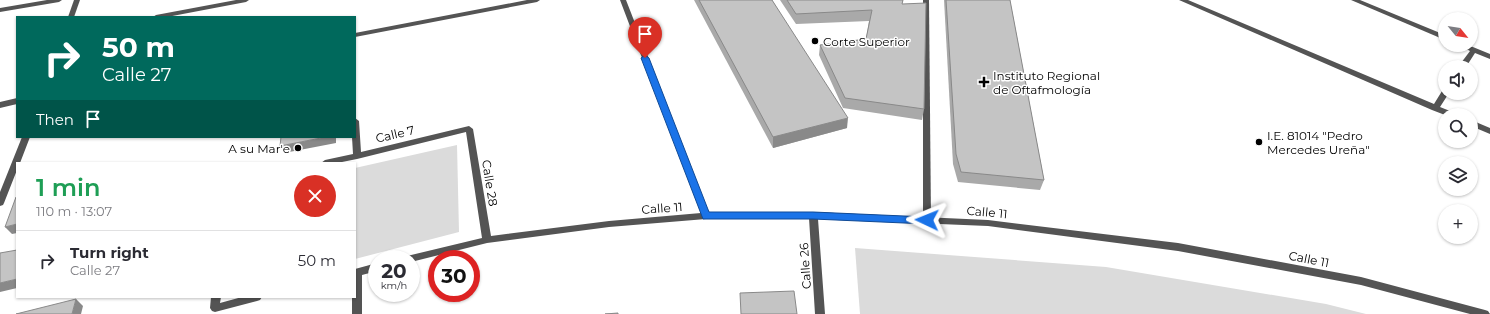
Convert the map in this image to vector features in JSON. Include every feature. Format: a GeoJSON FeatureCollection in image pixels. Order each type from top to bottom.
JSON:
{"type":"FeatureCollection","features":[{"type":"Feature","properties":{"kind":"street"},"geometry":{"type":"LineString","coordinates":[[0,10],[59,0]]}},
{"type":"Feature","properties":{"kind":"street"},"geometry":{"type":"LineString","coordinates":[[72,16],[77,0]]}},
{"type":"Feature","properties":{"kind":"street"},"geometry":{"type":"LineString","coordinates":[[161,16],[246,0]]}},
{"type":"Feature","properties":{"kind":"street"},"geometry":{"type":"LineString","coordinates":[[356,36],[537,0]]}},
{"type":"Feature","properties":{"kind":"street"},"geometry":{"type":"LineString","coordinates":[[623,0],[706,216]]}},
{"type":"Feature","properties":{"kind":"street"},"geometry":{"type":"LineString","coordinates":[[926,0],[927,220]]}},
{"type":"Feature","properties":{"kind":"street"},"geometry":{"type":"LineString","coordinates":[[1182,0],[1436,108],[1441,100]]}},
{"type":"Feature","properties":{"kind":"street"},"geometry":{"type":"LineString","coordinates":[[1354,0],[1438,35]]}},
{"type":"Feature","properties":{"kind":"street"},"geometry":{"type":"LineString","coordinates":[[1478,52],[1490,57]]}},
{"type":"Feature","properties":{"kind":"street"},"geometry":{"type":"LineString","coordinates":[[0,105],[16,101]]}},
{"type":"Feature","properties":{"kind":"street"},"geometry":{"type":"LineString","coordinates":[[1478,126],[1490,131]]}},
{"type":"Feature","properties":{"kind":"street","name":"Calle 7"},"geometry":{"type":"LineString","coordinates":[[330,162],[470,128]]}},
{"type":"Feature","properties":{"kind":"street","name":"Calle 28"},"geometry":{"type":"LineString","coordinates":[[470,128],[487,240]]}},
{"type":"Feature","properties":{"kind":"street"},"geometry":{"type":"LineString","coordinates":[[16,162],[26,138]]}},
{"type":"Feature","properties":{"kind":"street"},"geometry":{"type":"LineString","coordinates":[[356,138],[357,156]]}},
{"type":"Feature","properties":{"kind":"street"},"geometry":{"type":"LineString","coordinates":[[0,203],[16,162]]}},
{"type":"Feature","properties":{"kind":"street","name":"Calle 11"},"geometry":{"type":"LineString","coordinates":[[420,257],[487,240],[609,224],[706,216],[813,215],[988,223],[1178,247],[1361,281],[1485,314]]}},
{"type":"Feature","properties":{"kind":"street","name":"Calle 26"},"geometry":{"type":"LineString","coordinates":[[813,215],[820,314]]}},
{"type":"Feature","properties":{"kind":"street"},"geometry":{"type":"LineString","coordinates":[[357,314],[356,272],[368,269]]}},
{"type":"Feature","properties":{"kind":"street"},"geometry":{"type":"LineString","coordinates":[[216,298],[214,308],[253,298]]}},
{"type":"Feature","properties":{"kind":"shaded area"},"geometry":{"type":"Polygon","coordinates":[[[457,145],[459,232],[390,250],[368,250],[368,256],[356,259],[356,168],[457,145]]]}},
{"type":"Feature","properties":{"kind":"shaded area"},"geometry":{"type":"Polygon","coordinates":[[[855,248],[1106,267],[1326,304],[1366,314],[860,314],[855,248]]]}},
{"type":"Feature","properties":{"kind":"building"},"geometry":{"type":"Polygon","coordinates":[[[699,0],[772,0],[848,118],[773,137],[699,0]]]}},
{"type":"Feature","properties":{"kind":"building"},"geometry":{"type":"Polygon","coordinates":[[[787,0],[903,0],[902,4],[926,3],[924,109],[845,98],[820,45],[866,39],[872,10],[796,14],[787,0]]]}},
{"type":"Feature","properties":{"kind":"building","name":"Instituto Regional de Oftafmología"},"geometry":{"type":"Polygon","coordinates":[[[946,0],[1010,0],[1044,180],[961,172],[956,154],[946,0]]]}},
{"type":"Feature","properties":{"kind":"building"},"geometry":{"type":"Polygon","coordinates":[[[281,138],[321,138],[280,146],[281,138]]]}},
{"type":"Feature","properties":{"kind":"building"},"geometry":{"type":"Polygon","coordinates":[[[16,197],[16,224],[5,227],[16,197]]]}},
{"type":"Feature","properties":{"kind":"building"},"geometry":{"type":"Polygon","coordinates":[[[16,250],[16,279],[0,283],[0,253],[16,250]]]}},
{"type":"Feature","properties":{"kind":"building"},"geometry":{"type":"Polygon","coordinates":[[[794,291],[797,314],[741,314],[740,293],[794,291]]]}},
{"type":"Feature","properties":{"kind":"building"},"geometry":{"type":"Polygon","coordinates":[[[76,299],[72,314],[16,314],[76,299]]]}},
{"type":"Feature","properties":{"kind":"place","name":"Corte Superior"},"geometry":{"type":"Point","coordinates":[815,41]}},
{"type":"Feature","properties":{"kind":"place","name":"Instituto Regional de Oftafmología"},"geometry":{"type":"Point","coordinates":[984,82]}},
{"type":"Feature","properties":{"kind":"place","name":"I.E. 81014 \"Pedro Mercedes Ureña\""},"geometry":{"type":"Point","coordinates":[1259,142]}},
{"type":"Feature","properties":{"kind":"place","name":"A su Mar'e"},"geometry":{"type":"Point","coordinates":[298,148]}},
{"type":"Feature","properties":{"kind":"route"},"geometry":{"type":"LineString","coordinates":[[645,58],[706,216],[813,215],[927,220]]}}]}
